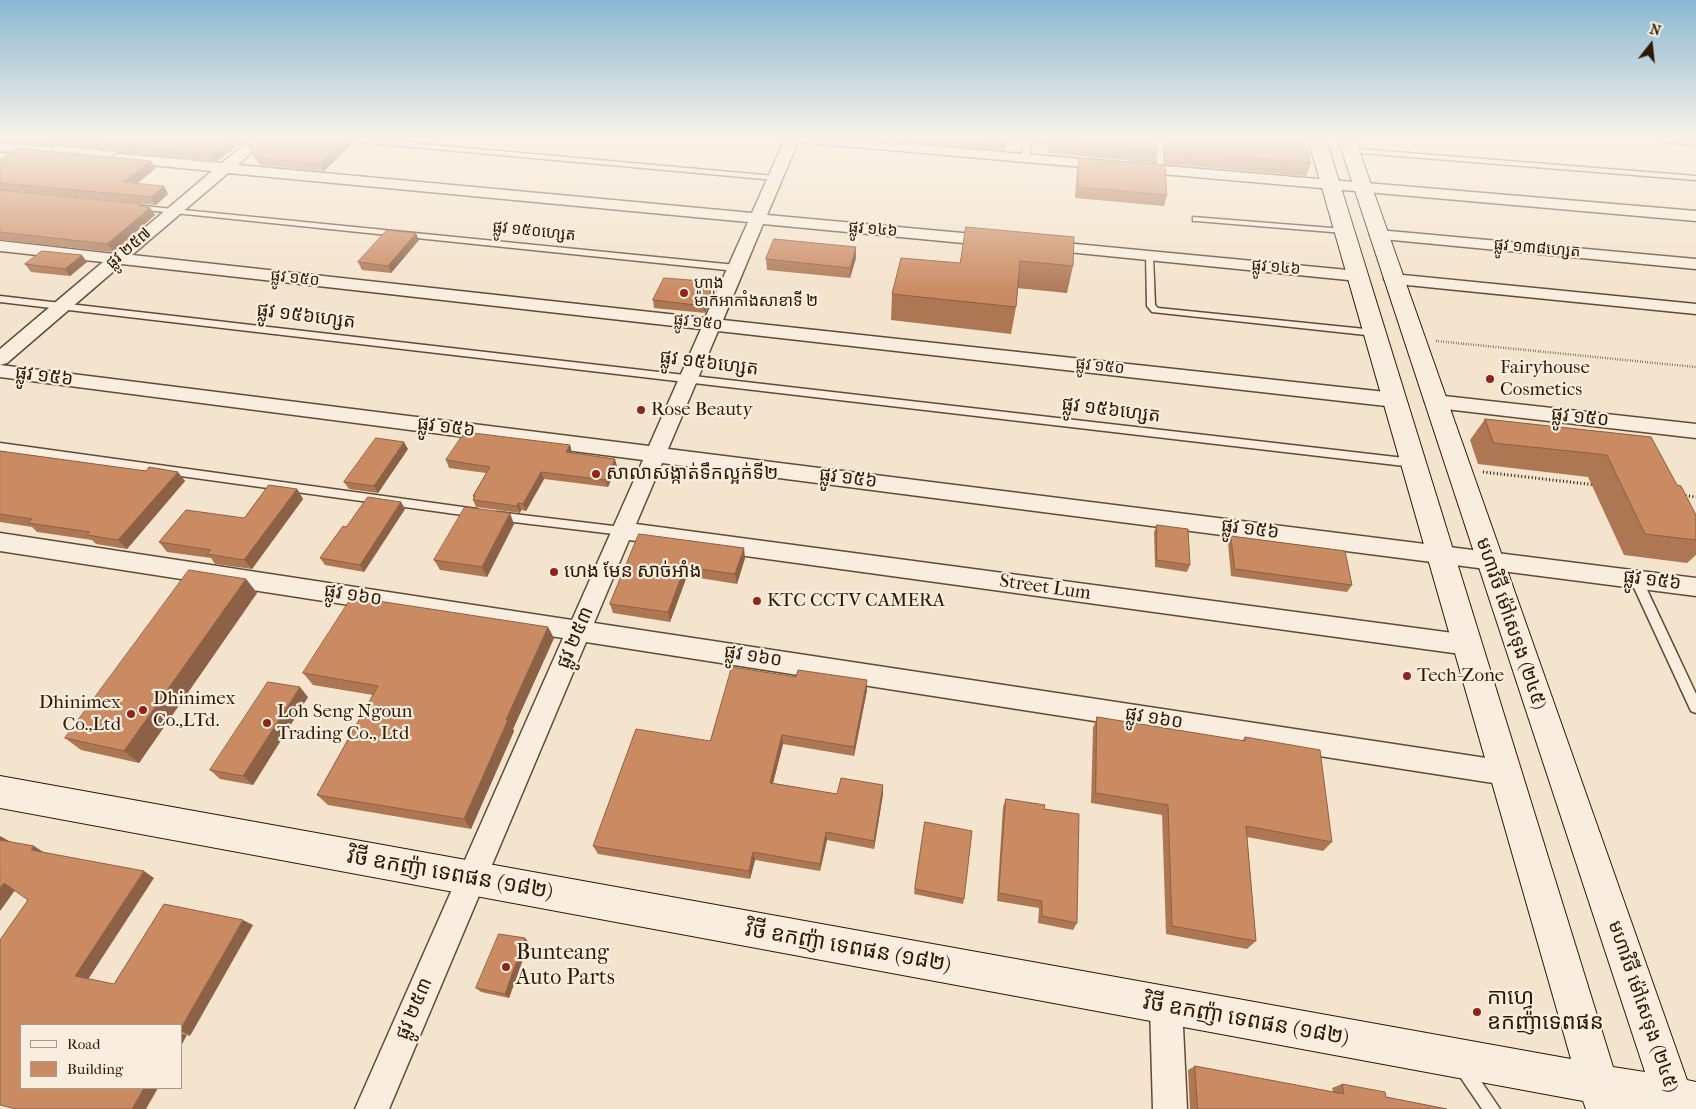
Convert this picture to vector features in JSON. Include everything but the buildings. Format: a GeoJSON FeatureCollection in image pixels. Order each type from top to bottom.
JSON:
{"type":"FeatureCollection","features":[{"type":"Feature","properties":{"kind":"main road"},"geometry":{"type":"LineString","coordinates":[[1332,191],[1603,1097]]}},
{"type":"Feature","properties":{"kind":"main road","name":"មហាវិថី ម៉ៅសេទុង (២៤៥)"},"geometry":{"type":"LineString","coordinates":[[1363,191],[1488,560],[1682,1103]]}},
{"type":"Feature","properties":{"kind":"main road","name":"វិថី ឧកញ៉ា ទេពផន (១៨២)"},"geometry":{"type":"LineString","coordinates":[[0,792],[1455,1059],[1603,1097],[1682,1103]]}},
{"type":"Feature","properties":{"kind":"street","name":"ផ្លូវ ២៥៧"},"geometry":{"type":"LineString","coordinates":[[0,359],[198,191]]}},
{"type":"Feature","properties":{"kind":"street","name":"ផ្លូវ ១៤៦"},"geometry":{"type":"LineString","coordinates":[[462,191],[1012,243]]}},
{"type":"Feature","properties":{"kind":"street","name":"ផ្លូវ ២៥៣"},"geometry":{"type":"LineString","coordinates":[[372,1109],[769,191]]}},
{"type":"Feature","properties":{"kind":"street"},"geometry":{"type":"LineString","coordinates":[[1405,191],[1696,216]]}},
{"type":"Feature","properties":{"kind":"street","name":"ផ្លូវ ១៣៨ហ្សេត"},"geometry":{"type":"LineString","coordinates":[[1378,235],[1696,264]]}},
{"type":"Feature","properties":{"kind":"street","name":"ផ្លូវ ១៤៦"},"geometry":{"type":"LineString","coordinates":[[1032,245],[1358,276]]}},
{"type":"Feature","properties":{"kind":"street","name":"ផ្លូវ ១៥០"},"geometry":{"type":"LineString","coordinates":[[0,246],[1395,400]]}},
{"type":"Feature","properties":{"kind":"street"},"geometry":{"type":"LineString","coordinates":[[1393,279],[1696,309]]}},
{"type":"Feature","properties":{"kind":"street","name":"ផ្លូវ ១៥៦"},"geometry":{"type":"LineString","coordinates":[[0,371],[1696,587]]}},
{"type":"Feature","properties":{"kind":"street","name":"ផ្លូវ ១៥០"},"geometry":{"type":"LineString","coordinates":[[1435,402],[1696,431]]}},
{"type":"Feature","properties":{"kind":"street","name":"Street Lum"},"geometry":{"type":"LineString","coordinates":[[622,531],[1468,645]]}},
{"type":"Feature","properties":{"kind":"street","name":"ផ្លូវ ១៦០"},"geometry":{"type":"LineString","coordinates":[[0,542],[1506,773]]}},
{"type":"Feature","properties":{"kind":"street"},"geometry":{"type":"LineString","coordinates":[[1166,1006],[1170,1109]]}},
{"type":"Feature","properties":{"kind":"lane","name":"ផ្លូវ ១៥០ហ្សេត"},"geometry":{"type":"LineString","coordinates":[[126,206],[736,268]]}},
{"type":"Feature","properties":{"kind":"lane"},"geometry":{"type":"LineString","coordinates":[[1196,219],[1344,231]]}},
{"type":"Feature","properties":{"kind":"lane"},"geometry":{"type":"LineString","coordinates":[[1149,256],[1151,306],[1155,310],[1375,333]]}},
{"type":"Feature","properties":{"kind":"lane","name":"ផ្លូវ ១៥៦ហ្សេត"},"geometry":{"type":"LineString","coordinates":[[0,299],[1414,463]]}},
{"type":"Feature","properties":{"kind":"lane"},"geometry":{"type":"LineString","coordinates":[[0,447],[588,528],[622,531]]}},
{"type":"Feature","properties":{"kind":"lane"},"geometry":{"type":"LineString","coordinates":[[1636,579],[1696,707]]}},
{"type":"Feature","properties":{"kind":"lane"},"geometry":{"type":"LineString","coordinates":[[1455,1059],[1492,1109]]}},
{"type":"Feature","properties":{"kind":"path"},"geometry":{"type":"LineString","coordinates":[[1413,338],[1696,367]]}},
{"type":"Feature","properties":{"kind":"path"},"geometry":{"type":"LineString","coordinates":[[1458,469],[1601,486]]}},
{"type":"Feature","properties":{"kind":"path"},"geometry":{"type":"LineString","coordinates":[[1677,495],[1696,497]]}},
{"type":"Feature","properties":{"kind":"place","name":"ហាង ម៉ាក់អាកាំងសាខាទី ២"},"geometry":{"type":"Point","coordinates":[684,293]}},
{"type":"Feature","properties":{"kind":"place","name":"Fairyhouse Cosmetics"},"geometry":{"type":"Point","coordinates":[1490,379]}},
{"type":"Feature","properties":{"kind":"place","name":"Rose Beauty"},"geometry":{"type":"Point","coordinates":[641,410]}},
{"type":"Feature","properties":{"kind":"place","name":"សាលាសង្កាត់ទឹកល្អក់ទី២"},"geometry":{"type":"Point","coordinates":[596,474]}},
{"type":"Feature","properties":{"kind":"place","name":"ហេង មែន សាច់អាំង"},"geometry":{"type":"Point","coordinates":[554,572]}},
{"type":"Feature","properties":{"kind":"place","name":"KTC CCTV CAMERA"},"geometry":{"type":"Point","coordinates":[757,601]}},
{"type":"Feature","properties":{"kind":"place","name":"Tech-Zone"},"geometry":{"type":"Point","coordinates":[1407,676]}},
{"type":"Feature","properties":{"kind":"place","name":"Dhinimex Co.,LTd."},"geometry":{"type":"Point","coordinates":[143,710]}},
{"type":"Feature","properties":{"kind":"place","name":"Dhinimex Co.,Ltd"},"geometry":{"type":"Point","coordinates":[131,714]}},
{"type":"Feature","properties":{"kind":"place","name":"Loh Seng Ngoun Trading Co., Ltd"},"geometry":{"type":"Point","coordinates":[267,723]}},
{"type":"Feature","properties":{"kind":"place","name":"Bunteang Auto Parts"},"geometry":{"type":"Point","coordinates":[506,967]}},
{"type":"Feature","properties":{"kind":"place","name":"កាហ្វេ ឧកញ៉ាទេពផន"},"geometry":{"type":"Point","coordinates":[1477,1012]}}]}
